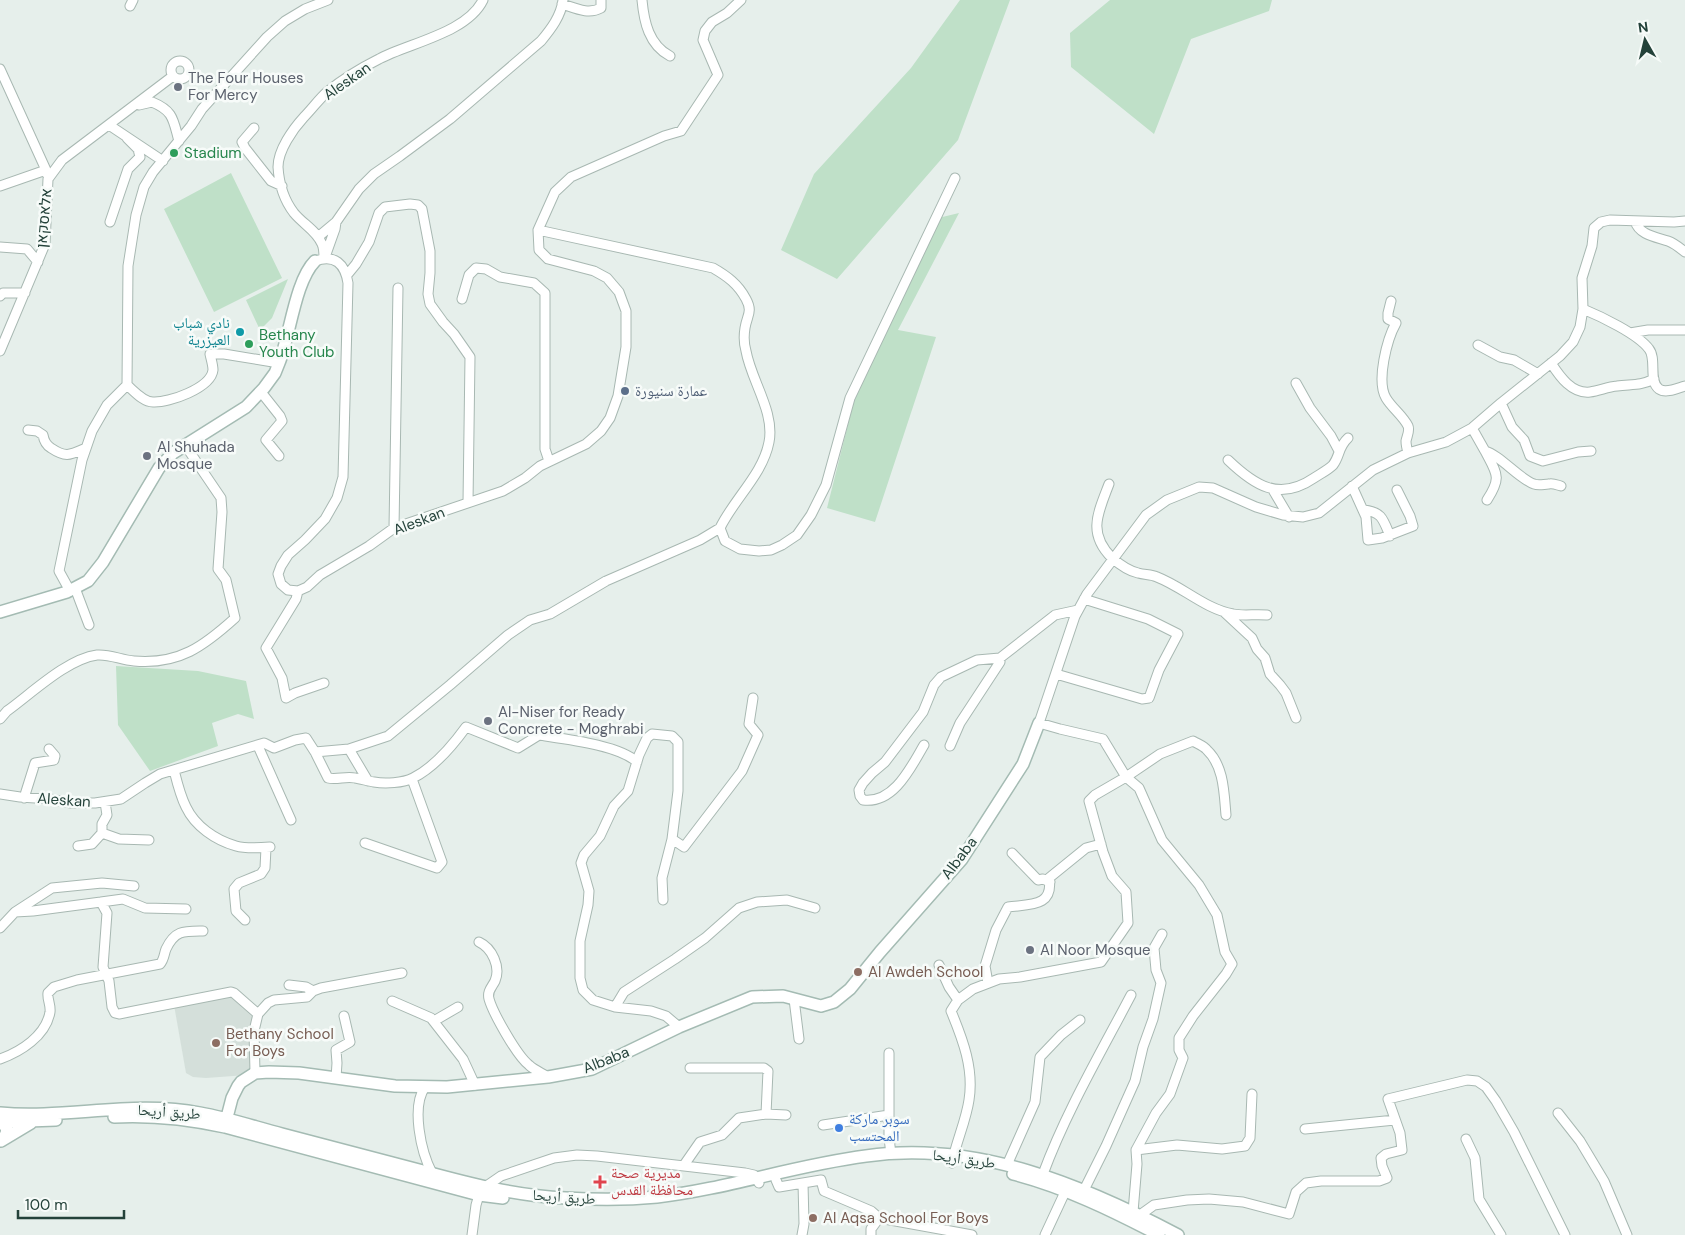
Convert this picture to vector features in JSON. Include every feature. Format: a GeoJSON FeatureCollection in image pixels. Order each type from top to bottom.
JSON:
{"type":"FeatureCollection","features":[{"type":"Feature","properties":{"kind":"main road"},"geometry":{"type":"LineString","coordinates":[[0,612],[72,590],[88,581],[103,562],[159,468],[173,453],[246,407],[261,392],[279,364],[309,267],[320,260]]}},
{"type":"Feature","properties":{"kind":"main road","name":"Albaba"},"geometry":{"type":"LineString","coordinates":[[255,1073],[299,1074],[395,1086],[475,1085],[548,1077],[592,1069],[679,1027],[752,997],[783,996],[821,1006],[834,1002],[850,989],[962,859],[1023,764],[1039,723]]}},
{"type":"Feature","properties":{"kind":"main road"},"geometry":{"type":"LineString","coordinates":[[226,1123],[232,1098],[240,1082],[255,1073]]}},
{"type":"Feature","properties":{"kind":"main road","name":"طريق أريحا"},"geometry":{"type":"LineString","coordinates":[[0,1113],[76,1112],[151,1108],[178,1109],[482,1191],[533,1203],[565,1205],[617,1206],[653,1204],[757,1180],[810,1165],[869,1155],[918,1153],[1007,1165],[1043,1174],[1084,1190],[1178,1235]]}},
{"type":"Feature","properties":{"kind":"main road","name":"طريق أريحا"},"geometry":{"type":"LineString","coordinates":[[0,1122],[122,1116],[189,1119],[226,1123],[432,1173],[482,1191]]}},
{"type":"Feature","properties":{"kind":"main road"},"geometry":{"type":"LineString","coordinates":[[0,1141],[39,1121]]}},
{"type":"Feature","properties":{"kind":"main road"},"geometry":{"type":"LineString","coordinates":[[0,1122],[6,1127],[6,1134],[0,1141]]}},
{"type":"Feature","properties":{"kind":"main road","name":"طريق أريحا"},"geometry":{"type":"LineString","coordinates":[[757,1180],[776,1180],[852,1164],[882,1160],[953,1159],[1020,1176],[1065,1192],[1100,1206],[1159,1235]]}},
{"type":"Feature","properties":{"kind":"street"},"geometry":{"type":"LineString","coordinates":[[89,625],[72,590],[59,571],[76,486],[92,431],[107,405],[127,385],[128,266],[136,215],[144,186],[202,109],[267,36],[285,21],[305,9],[328,0]]}},
{"type":"Feature","properties":{"kind":"street","name":"Aleskan"},"geometry":{"type":"LineString","coordinates":[[320,260],[322,243],[310,227],[295,214],[285,198],[282,186],[278,165],[283,149],[294,128],[326,93],[378,59],[461,23],[473,14],[483,0]]}},
{"type":"Feature","properties":{"kind":"street"},"geometry":{"type":"LineString","coordinates":[[318,237],[336,222],[359,189],[374,174],[450,119],[541,41],[552,28],[563,2],[583,11],[594,12],[601,8],[601,0]]}},
{"type":"Feature","properties":{"kind":"street"},"geometry":{"type":"LineString","coordinates":[[642,0],[643,13],[652,39],[662,52],[670,56]]}},
{"type":"Feature","properties":{"kind":"street"},"geometry":{"type":"LineString","coordinates":[[637,762],[620,751],[539,735],[518,748],[466,727],[451,747],[412,778],[386,783],[353,777],[328,778],[315,752],[349,749],[388,736],[508,635],[530,620],[550,614],[606,581],[700,540],[720,528],[726,515],[751,481],[765,455],[769,441],[769,426],[763,398],[752,377],[745,349],[745,328],[750,314],[747,300],[737,285],[713,268],[538,230],[555,192],[571,177],[664,136],[681,131],[718,75],[703,40],[705,31],[712,22],[727,14],[741,0]]}},
{"type":"Feature","properties":{"kind":"street"},"geometry":{"type":"LineString","coordinates":[[0,69],[47,174],[0,186]]}},
{"type":"Feature","properties":{"kind":"street","name":"אלאסקאן"},"geometry":{"type":"LineString","coordinates":[[0,351],[45,244],[47,174],[62,160],[173,76]]}},
{"type":"Feature","properties":{"kind":"street"},"geometry":{"type":"LineString","coordinates":[[131,108],[152,102],[167,110],[173,120],[179,141]]}},
{"type":"Feature","properties":{"kind":"street"},"geometry":{"type":"LineString","coordinates":[[109,124],[163,161]]}},
{"type":"Feature","properties":{"kind":"street"},"geometry":{"type":"LineString","coordinates":[[254,128],[242,142],[272,181],[282,186]]}},
{"type":"Feature","properties":{"kind":"street"},"geometry":{"type":"LineString","coordinates":[[110,222],[128,170],[140,157],[138,149],[127,138]]}},
{"type":"Feature","properties":{"kind":"street"},"geometry":{"type":"LineString","coordinates":[[720,528],[725,541],[740,549],[760,551],[782,545],[797,535],[811,515],[826,485],[841,437],[850,398],[956,178]]}},
{"type":"Feature","properties":{"kind":"street"},"geometry":{"type":"LineString","coordinates":[[347,275],[369,242],[379,213],[386,207],[410,204],[418,205],[422,209],[430,251],[428,294],[430,304],[470,357],[468,502]]}},
{"type":"Feature","properties":{"kind":"street"},"geometry":{"type":"LineString","coordinates":[[1565,1235],[1514,1132],[1486,1087],[1477,1081],[1467,1080],[1388,1099],[1400,1133],[1402,1150],[1386,1154],[1381,1158],[1387,1178],[1379,1181],[1321,1181],[1306,1183],[1296,1192],[1289,1214],[1243,1202],[1209,1199],[1154,1205],[1136,1214],[1136,1150],[1156,1113],[1170,1094],[1183,1058],[1179,1038],[1192,1016],[1232,964],[1225,952],[1217,915],[1199,885],[1162,840],[1139,788],[1126,777],[1103,739],[1060,730],[1039,723],[1078,610],[1113,558],[1146,515],[1167,500],[1199,487],[1213,488],[1256,507],[1289,516],[1303,517],[1319,513],[1373,470],[1408,453],[1446,442],[1472,428],[1551,364],[1573,342],[1580,327],[1583,309],[1582,278],[1592,246],[1594,228],[1601,222],[1610,220],[1685,221]]}},
{"type":"Feature","properties":{"kind":"street"},"geometry":{"type":"LineString","coordinates":[[1636,221],[1637,226],[1645,232],[1656,238],[1670,241],[1685,252]]}},
{"type":"Feature","properties":{"kind":"street"},"geometry":{"type":"LineString","coordinates":[[320,260],[335,229],[336,222]]}},
{"type":"Feature","properties":{"kind":"street","name":"Aleskan"},"geometry":{"type":"LineString","coordinates":[[298,592],[320,575],[369,546],[394,528],[423,520],[468,502],[503,491],[549,461],[586,444],[601,431],[610,418],[618,396],[626,347],[626,311],[619,292],[607,278],[594,271],[548,259],[539,250],[538,230]]}},
{"type":"Feature","properties":{"kind":"street"},"geometry":{"type":"LineString","coordinates":[[0,247],[27,248],[38,262]]}},
{"type":"Feature","properties":{"kind":"street"},"geometry":{"type":"LineString","coordinates":[[320,260],[331,258],[344,269],[347,275],[348,305],[343,477],[337,498],[325,519],[288,555],[281,566],[278,574],[281,584],[288,590],[298,592],[296,600],[266,648],[282,678],[286,698],[324,683]]}},
{"type":"Feature","properties":{"kind":"street"},"geometry":{"type":"LineString","coordinates":[[462,299],[469,275],[476,268],[486,269],[500,276],[534,283],[545,293],[545,449],[549,461]]}},
{"type":"Feature","properties":{"kind":"street"},"geometry":{"type":"LineString","coordinates":[[394,528],[398,288]]}},
{"type":"Feature","properties":{"kind":"street"},"geometry":{"type":"LineString","coordinates":[[0,296],[4,293],[25,293]]}},
{"type":"Feature","properties":{"kind":"street"},"geometry":{"type":"LineString","coordinates":[[1391,301],[1388,319],[1396,323],[1388,339],[1385,351],[1382,382],[1385,396],[1408,426],[1406,442],[1408,453]]}},
{"type":"Feature","properties":{"kind":"street"},"geometry":{"type":"LineString","coordinates":[[1583,309],[1630,333],[1649,349],[1652,354],[1654,379],[1661,391],[1685,386]]}},
{"type":"Feature","properties":{"kind":"street"},"geometry":{"type":"LineString","coordinates":[[1630,333],[1648,330],[1685,330]]}},
{"type":"Feature","properties":{"kind":"street"},"geometry":{"type":"LineString","coordinates":[[1478,346],[1500,357],[1514,360],[1538,374]]}},
{"type":"Feature","properties":{"kind":"street"},"geometry":{"type":"LineString","coordinates":[[127,385],[137,395],[152,402],[174,398],[199,388],[210,378],[213,370],[210,354],[224,354],[279,364]]}},
{"type":"Feature","properties":{"kind":"street"},"geometry":{"type":"LineString","coordinates":[[1551,364],[1562,380],[1579,391],[1589,392],[1605,387],[1642,385],[1654,379]]}},
{"type":"Feature","properties":{"kind":"street"},"geometry":{"type":"LineString","coordinates":[[1296,383],[1310,408],[1331,436],[1339,451]]}},
{"type":"Feature","properties":{"kind":"street"},"geometry":{"type":"LineString","coordinates":[[261,392],[282,421],[266,440],[279,456]]}},
{"type":"Feature","properties":{"kind":"street"},"geometry":{"type":"LineString","coordinates":[[1501,403],[1512,427],[1524,440],[1530,456],[1543,461],[1591,450]]}},
{"type":"Feature","properties":{"kind":"street"},"geometry":{"type":"LineString","coordinates":[[1472,428],[1485,451],[1496,477],[1496,486],[1487,500]]}},
{"type":"Feature","properties":{"kind":"street"},"geometry":{"type":"LineString","coordinates":[[28,430],[37,431],[43,435],[47,446],[61,455],[73,454],[86,448]]}},
{"type":"Feature","properties":{"kind":"street"},"geometry":{"type":"LineString","coordinates":[[1228,460],[1260,485],[1273,490],[1300,486],[1332,466],[1341,444],[1348,438]]}},
{"type":"Feature","properties":{"kind":"street"},"geometry":{"type":"LineString","coordinates":[[0,720],[7,711],[67,666],[83,659],[97,655],[110,655],[122,660],[135,661],[175,658],[187,654],[211,639],[235,618],[226,580],[218,569],[222,512],[221,498],[185,445]]}},
{"type":"Feature","properties":{"kind":"street"},"geometry":{"type":"LineString","coordinates":[[1485,451],[1491,452],[1532,484],[1550,483],[1561,486]]}},
{"type":"Feature","properties":{"kind":"street"},"geometry":{"type":"LineString","coordinates":[[1109,484],[1099,510],[1098,536],[1102,548],[1119,564],[1138,573],[1156,576],[1201,602],[1224,612],[1267,615]]}},
{"type":"Feature","properties":{"kind":"street"},"geometry":{"type":"LineString","coordinates":[[1352,486],[1364,510],[1368,540],[1390,536],[1413,526],[1397,490]]}},
{"type":"Feature","properties":{"kind":"street"},"geometry":{"type":"LineString","coordinates":[[1273,490],[1289,516]]}},
{"type":"Feature","properties":{"kind":"street"},"geometry":{"type":"LineString","coordinates":[[1364,510],[1375,511],[1382,517],[1390,536]]}},
{"type":"Feature","properties":{"kind":"street"},"geometry":{"type":"LineString","coordinates":[[1056,674],[1142,699],[1149,698],[1159,670],[1178,634],[1148,619],[1084,599]]}},
{"type":"Feature","properties":{"kind":"street"},"geometry":{"type":"LineString","coordinates":[[924,745],[902,781],[883,796],[871,801],[863,800],[859,790],[872,773],[885,762],[923,712],[934,685],[941,677],[977,660],[1000,658],[1055,615],[1078,610]]}},
{"type":"Feature","properties":{"kind":"street"},"geometry":{"type":"LineString","coordinates":[[1224,612],[1252,638],[1257,649],[1265,658],[1270,674],[1286,693],[1296,718]]}},
{"type":"Feature","properties":{"kind":"street"},"geometry":{"type":"LineString","coordinates":[[950,746],[960,723],[1000,662],[1000,658]]}},
{"type":"Feature","properties":{"kind":"street"},"geometry":{"type":"LineString","coordinates":[[672,839],[684,847],[742,771],[758,735],[749,724],[753,698]]}},
{"type":"Feature","properties":{"kind":"street"},"geometry":{"type":"LineString","coordinates":[[663,900],[662,878],[672,839],[678,791],[678,742],[672,736],[652,734],[647,738],[628,791],[614,806],[600,836],[584,855],[581,863],[589,891],[580,941],[580,978],[583,990],[593,1000],[615,1007],[651,1011],[666,1016],[679,1027]]}},
{"type":"Feature","properties":{"kind":"street","name":"Aleskan"},"geometry":{"type":"LineString","coordinates":[[0,794],[71,803],[105,802],[121,799],[160,774],[242,748],[258,746],[264,743],[274,748],[306,738],[315,752]]}},
{"type":"Feature","properties":{"kind":"street"},"geometry":{"type":"LineString","coordinates":[[953,1159],[970,1101],[971,1074],[962,1034],[951,1011],[958,1000],[973,989],[999,978],[1020,977],[1101,962],[1128,923],[1126,892],[1112,876],[1089,801],[1095,795],[1160,754],[1194,741],[1207,750],[1216,763],[1223,779],[1226,814]]}},
{"type":"Feature","properties":{"kind":"street"},"geometry":{"type":"LineString","coordinates":[[258,746],[291,820]]}},
{"type":"Feature","properties":{"kind":"street"},"geometry":{"type":"LineString","coordinates":[[24,798],[35,762],[54,760],[55,756],[48,749]]}},
{"type":"Feature","properties":{"kind":"street"},"geometry":{"type":"LineString","coordinates":[[349,749],[368,780]]}},
{"type":"Feature","properties":{"kind":"street"},"geometry":{"type":"LineString","coordinates":[[174,770],[185,806],[197,825],[219,839],[236,846],[268,847],[265,868],[261,874],[239,882],[234,889],[236,911],[245,920]]}},
{"type":"Feature","properties":{"kind":"street"},"geometry":{"type":"LineString","coordinates":[[365,843],[437,868],[442,862],[412,778]]}},
{"type":"Feature","properties":{"kind":"street"},"geometry":{"type":"LineString","coordinates":[[78,846],[92,844],[102,833],[102,824],[107,815],[105,802]]}},
{"type":"Feature","properties":{"kind":"street"},"geometry":{"type":"LineString","coordinates":[[102,833],[119,839],[149,840]]}},
{"type":"Feature","properties":{"kind":"street"},"geometry":{"type":"LineString","coordinates":[[988,983],[985,966],[996,930],[1008,906],[1040,904],[1051,888],[1049,878],[1086,848],[1101,844]]}},
{"type":"Feature","properties":{"kind":"street"},"geometry":{"type":"LineString","coordinates":[[1012,853],[1038,880],[1043,879],[1050,882]]}},
{"type":"Feature","properties":{"kind":"street"},"geometry":{"type":"LineString","coordinates":[[0,928],[15,912],[52,888],[102,883],[134,886]]}},
{"type":"Feature","properties":{"kind":"street"},"geometry":{"type":"LineString","coordinates":[[15,912],[123,899],[146,908],[186,909]]}},
{"type":"Feature","properties":{"kind":"street"},"geometry":{"type":"LineString","coordinates":[[615,1007],[624,992],[690,948],[739,908],[757,902],[787,900],[815,908]]}},
{"type":"Feature","properties":{"kind":"street"},"geometry":{"type":"LineString","coordinates":[[101,902],[107,914],[103,967],[111,988],[112,1007],[115,1013],[119,1014],[161,1007],[227,992],[234,993],[258,1014]]}},
{"type":"Feature","properties":{"kind":"street"},"geometry":{"type":"LineString","coordinates":[[0,1060],[11,1056],[28,1045],[43,1028],[50,1011],[47,996],[54,987],[77,980],[107,976],[139,967],[160,964],[165,950],[177,934],[184,931],[203,931]]}},
{"type":"Feature","properties":{"kind":"street"},"geometry":{"type":"LineString","coordinates":[[1084,1190],[1135,1081],[1161,983],[1156,970],[1154,948],[1162,934]]}},
{"type":"Feature","properties":{"kind":"street"},"geometry":{"type":"LineString","coordinates":[[479,942],[486,945],[496,965],[496,980],[489,990],[488,996],[493,1009],[512,1044],[528,1064],[548,1077]]}},
{"type":"Feature","properties":{"kind":"street"},"geometry":{"type":"LineString","coordinates":[[939,965],[949,987],[958,1000]]}},
{"type":"Feature","properties":{"kind":"street"},"geometry":{"type":"LineString","coordinates":[[255,1073],[254,1031],[258,1014],[268,1003],[274,1000],[307,997],[321,988],[402,973]]}},
{"type":"Feature","properties":{"kind":"street"},"geometry":{"type":"LineString","coordinates":[[289,985],[306,987],[313,992]]}},
{"type":"Feature","properties":{"kind":"street"},"geometry":{"type":"LineString","coordinates":[[1043,1174],[1086,1079],[1131,995]]}},
{"type":"Feature","properties":{"kind":"street"},"geometry":{"type":"LineString","coordinates":[[794,999],[799,1039]]}},
{"type":"Feature","properties":{"kind":"street"},"geometry":{"type":"LineString","coordinates":[[392,1001],[434,1021],[460,1054],[475,1085]]}},
{"type":"Feature","properties":{"kind":"street"},"geometry":{"type":"LineString","coordinates":[[434,1021],[458,1007]]}},
{"type":"Feature","properties":{"kind":"street"},"geometry":{"type":"LineString","coordinates":[[336,1078],[336,1050],[350,1042],[344,1016]]}},
{"type":"Feature","properties":{"kind":"street"},"geometry":{"type":"LineString","coordinates":[[1007,1165],[1035,1102],[1040,1057],[1061,1035],[1080,1020]]}},
{"type":"Feature","properties":{"kind":"street"},"geometry":{"type":"LineString","coordinates":[[889,1053],[891,1154]]}},
{"type":"Feature","properties":{"kind":"street"},"geometry":{"type":"LineString","coordinates":[[690,1068],[764,1068],[768,1071],[766,1114]]}},
{"type":"Feature","properties":{"kind":"street"},"geometry":{"type":"LineString","coordinates":[[424,1086],[420,1094],[417,1115],[426,1162],[432,1173]]}},
{"type":"Feature","properties":{"kind":"street"},"geometry":{"type":"LineString","coordinates":[[1136,1150],[1177,1145],[1222,1148],[1246,1146],[1250,1138],[1252,1094]]}},
{"type":"Feature","properties":{"kind":"street"},"geometry":{"type":"LineString","coordinates":[[1558,1113],[1580,1141],[1604,1181],[1627,1235]]}},
{"type":"Feature","properties":{"kind":"street"},"geometry":{"type":"LineString","coordinates":[[684,1165],[700,1142],[722,1134],[740,1118],[766,1114],[786,1115]]}},
{"type":"Feature","properties":{"kind":"street"},"geometry":{"type":"LineString","coordinates":[[823,1125],[889,1114]]}},
{"type":"Feature","properties":{"kind":"street"},"geometry":{"type":"LineString","coordinates":[[1305,1129],[1395,1120]]}},
{"type":"Feature","properties":{"kind":"street"},"geometry":{"type":"LineString","coordinates":[[1466,1138],[1475,1158],[1479,1199],[1501,1235]]}},
{"type":"Feature","properties":{"kind":"street"},"geometry":{"type":"LineString","coordinates":[[472,1235],[482,1191],[501,1176],[554,1158],[597,1156],[619,1160],[684,1165],[745,1173],[757,1180]]}},
{"type":"Feature","properties":{"kind":"street"},"geometry":{"type":"LineString","coordinates":[[776,1180],[778,1187],[821,1180],[824,1191],[872,1212],[879,1218],[972,1235]]}},
{"type":"Feature","properties":{"kind":"street"},"geometry":{"type":"LineString","coordinates":[[802,1235],[804,1224],[803,1183]]}},
{"type":"Feature","properties":{"kind":"street"},"geometry":{"type":"LineString","coordinates":[[1045,1235],[1065,1192]]}},
{"type":"Feature","properties":{"kind":"street"},"geometry":{"type":"LineString","coordinates":[[871,1235],[871,1229],[879,1218]]}},
{"type":"Feature","properties":{"kind":"shaded area","name":"Bethany School For Boys"},"geometry":{"type":"Polygon","coordinates":[[[232,994],[254,1016],[253,1070],[247,1075],[193,1077],[186,1073],[174,1005],[232,994]]]}},
{"type":"Feature","properties":{"kind":"green space"},"geometry":{"type":"Polygon","coordinates":[[[960,0],[1010,0],[958,140],[837,279],[781,250],[814,174],[911,68],[960,0]]]}},
{"type":"Feature","properties":{"kind":"green space"},"geometry":{"type":"Polygon","coordinates":[[[1110,0],[1272,0],[1269,11],[1191,39],[1154,134],[1071,67],[1070,33],[1110,0]]]}},
{"type":"Feature","properties":{"kind":"green space"},"geometry":{"type":"Polygon","coordinates":[[[231,173],[282,278],[214,312],[164,209],[231,173]]]}},
{"type":"Feature","properties":{"kind":"green space"},"geometry":{"type":"Polygon","coordinates":[[[959,213],[898,330],[936,337],[875,522],[827,508],[863,365],[934,219],[959,213]]]}},
{"type":"Feature","properties":{"kind":"green space"},"geometry":{"type":"Polygon","coordinates":[[[288,279],[272,318],[260,330],[246,300],[288,279]]]}},
{"type":"Feature","properties":{"kind":"green space"},"geometry":{"type":"Polygon","coordinates":[[[116,666],[198,671],[246,681],[254,719],[238,714],[212,723],[218,746],[150,771],[118,725],[116,666]]]}},
{"type":"Feature","properties":{"kind":"place","name":"The Four Houses For Mercy"},"geometry":{"type":"Point","coordinates":[178,87]}},
{"type":"Feature","properties":{"kind":"place","name":"Stadium"},"geometry":{"type":"Point","coordinates":[174,153]}},
{"type":"Feature","properties":{"kind":"place","name":"نادي شباب العيزرية"},"geometry":{"type":"Point","coordinates":[240,332]}},
{"type":"Feature","properties":{"kind":"place","name":"Bethany Youth Club"},"geometry":{"type":"Point","coordinates":[249,344]}},
{"type":"Feature","properties":{"kind":"place","name":"عمارة سنيورة"},"geometry":{"type":"Point","coordinates":[625,391]}},
{"type":"Feature","properties":{"kind":"place","name":"Al Shuhada Mosque"},"geometry":{"type":"Point","coordinates":[147,456]}},
{"type":"Feature","properties":{"kind":"place","name":"Al-Niser for Ready Concrete - Moghrabi"},"geometry":{"type":"Point","coordinates":[488,721]}},
{"type":"Feature","properties":{"kind":"place","name":"Al Noor Mosque"},"geometry":{"type":"Point","coordinates":[1030,950]}},
{"type":"Feature","properties":{"kind":"place","name":"Al Awdeh School"},"geometry":{"type":"Point","coordinates":[858,972]}},
{"type":"Feature","properties":{"kind":"place","name":"Bethany School For Boys"},"geometry":{"type":"Point","coordinates":[216,1043]}},
{"type":"Feature","properties":{"kind":"place","name":"سوبر ماركة المحتسب"},"geometry":{"type":"Point","coordinates":[839,1128]}},
{"type":"Feature","properties":{"kind":"place","name":"مديرية صحة محافظة القدس"},"geometry":{"type":"Point","coordinates":[600,1182]}},
{"type":"Feature","properties":{"kind":"place","name":"Al Aqsa School For Boys"},"geometry":{"type":"Point","coordinates":[813,1218]}}]}
